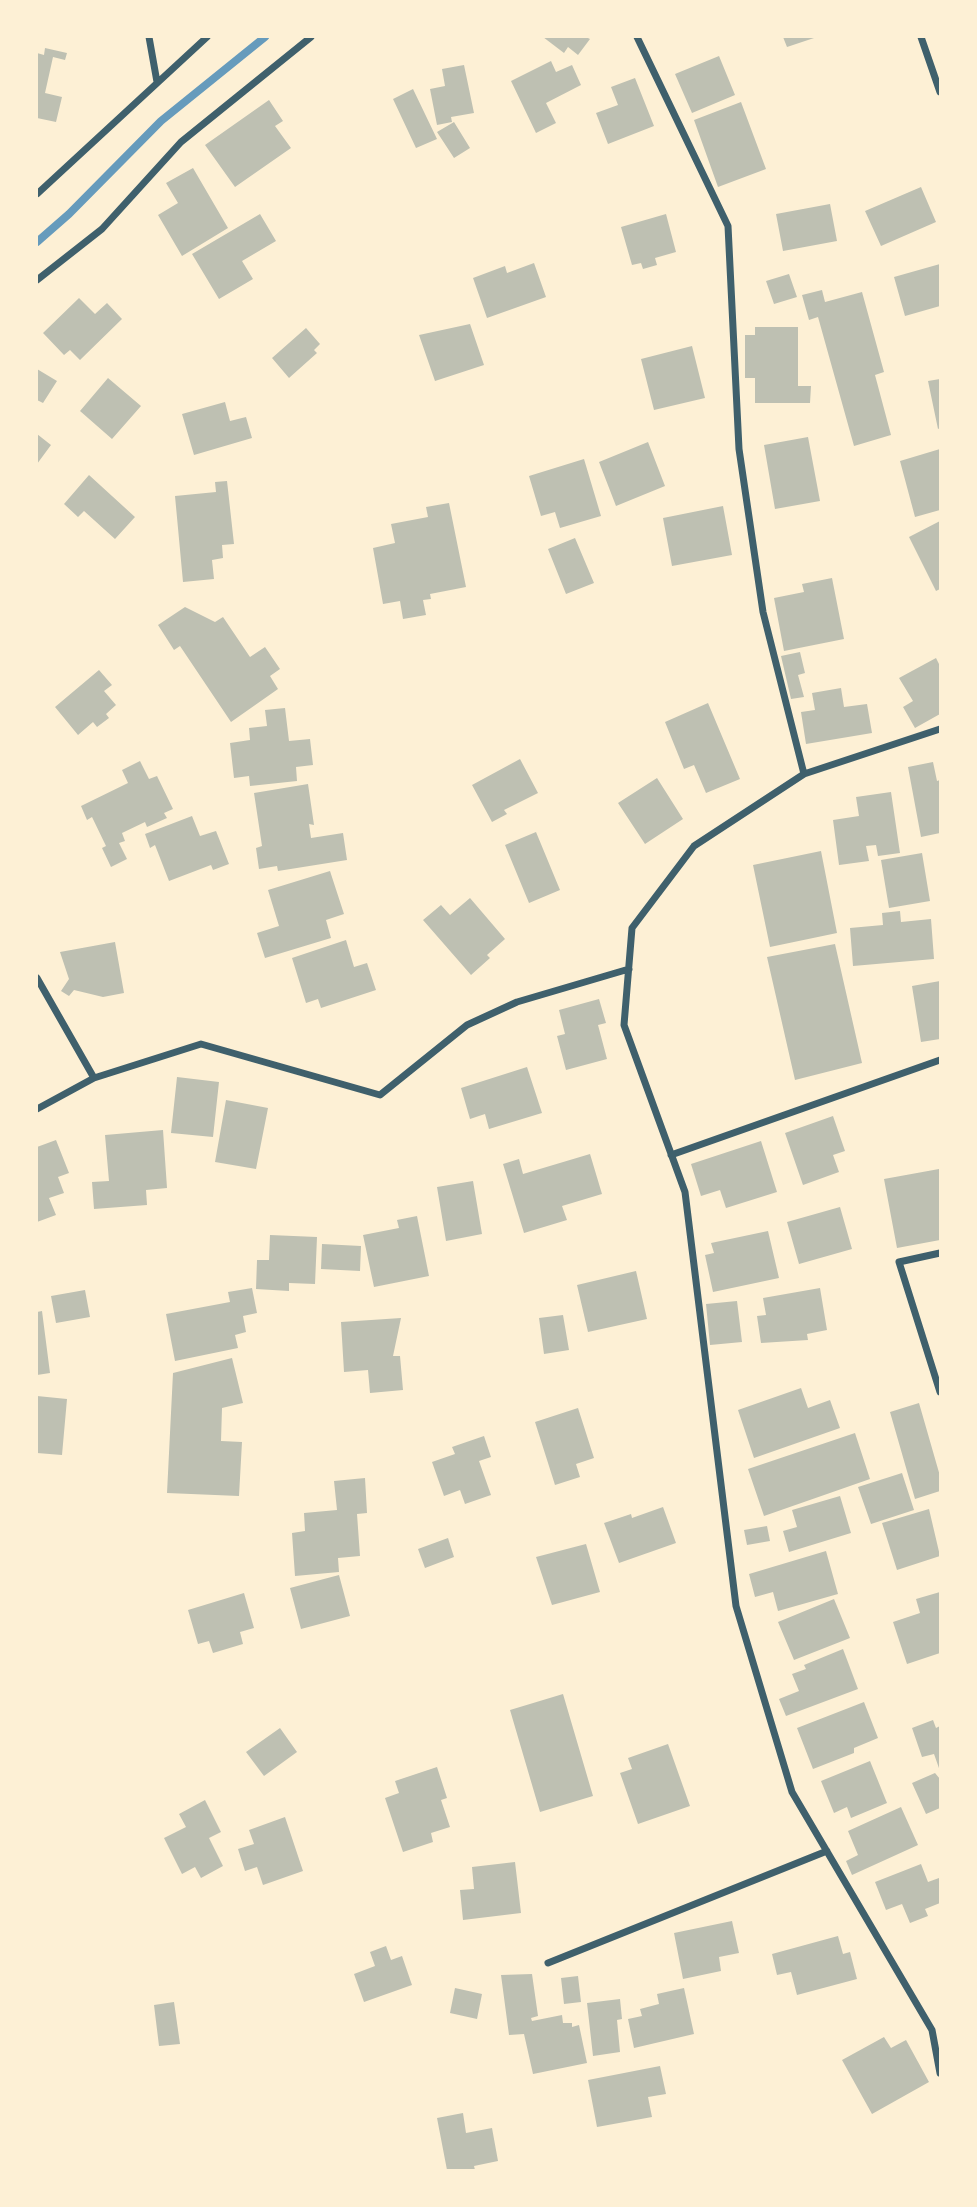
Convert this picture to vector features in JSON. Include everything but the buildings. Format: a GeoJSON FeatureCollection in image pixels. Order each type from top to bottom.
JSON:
{"type":"FeatureCollection","features":[{"type":"Feature","properties":{"kind":"street"},"geometry":{"type":"LineString","coordinates":[[149,37],[157,82]]}},
{"type":"Feature","properties":{"kind":"street"},"geometry":{"type":"LineString","coordinates":[[37,194],[207,37]]}},
{"type":"Feature","properties":{"kind":"street"},"geometry":{"type":"LineString","coordinates":[[37,280],[102,229],[181,142],[311,37]]}},
{"type":"Feature","properties":{"kind":"street"},"geometry":{"type":"LineString","coordinates":[[637,37],[728,226],[739,449],[763,612],[804,774]]}},
{"type":"Feature","properties":{"kind":"street"},"geometry":{"type":"LineString","coordinates":[[922,37],[940,92]]}},
{"type":"Feature","properties":{"kind":"street"},"geometry":{"type":"LineString","coordinates":[[940,729],[804,774],[694,846],[632,928],[624,1025],[685,1192],[736,1606],[792,1792],[932,2030],[940,2073]]}},
{"type":"Feature","properties":{"kind":"street"},"geometry":{"type":"LineString","coordinates":[[37,1109],[94,1079],[201,1044],[380,1095],[467,1025],[517,1002],[629,969]]}},
{"type":"Feature","properties":{"kind":"street"},"geometry":{"type":"LineString","coordinates":[[37,978],[94,1079]]}},
{"type":"Feature","properties":{"kind":"street"},"geometry":{"type":"LineString","coordinates":[[671,1155],[940,1060]]}},
{"type":"Feature","properties":{"kind":"street"},"geometry":{"type":"LineString","coordinates":[[940,1253],[899,1262],[940,1392]]}},
{"type":"Feature","properties":{"kind":"street"},"geometry":{"type":"LineString","coordinates":[[548,1963],[827,1851]]}},
{"type":"Feature","properties":{"kind":"street"},"geometry":{"type":"LineString","coordinates":[[932,2030],[940,2025]]}},
{"type":"Feature","properties":{"kind":"waterway"},"geometry":{"type":"LineString","coordinates":[[37,242],[69,214],[161,121],[265,37]]}}]}
